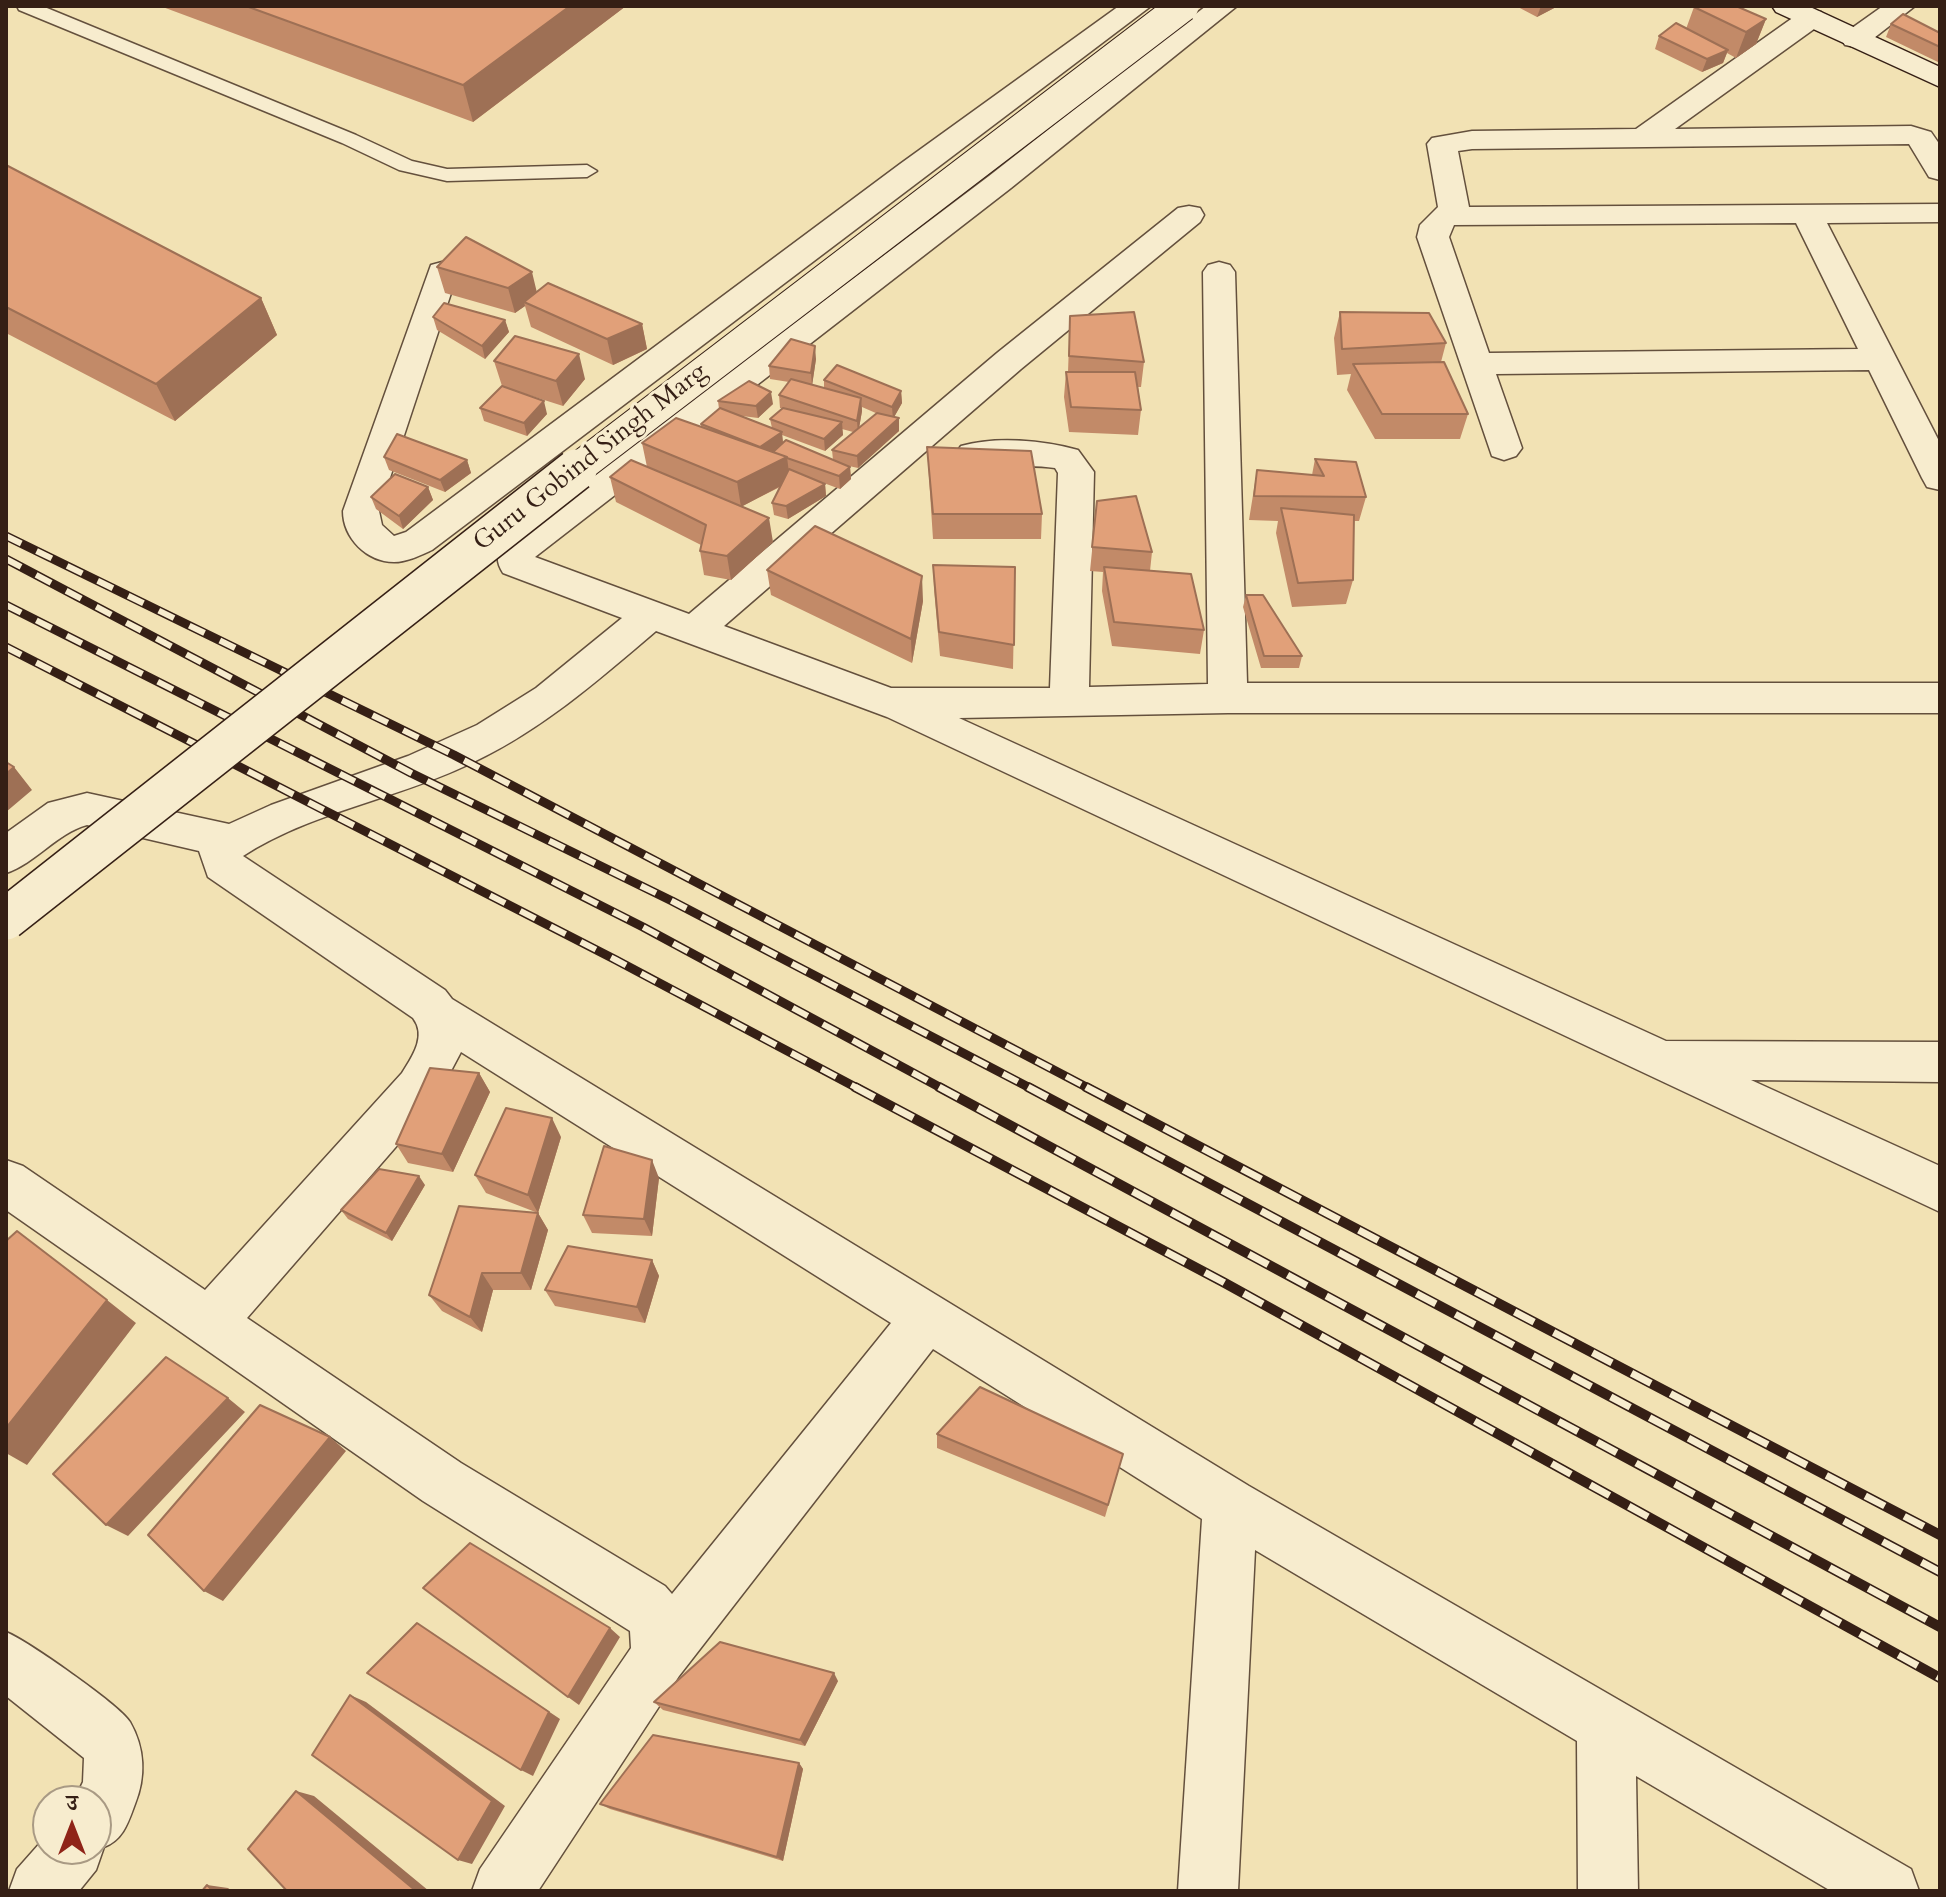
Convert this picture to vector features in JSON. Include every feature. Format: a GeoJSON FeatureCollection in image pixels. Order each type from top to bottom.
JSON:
{"type":"FeatureCollection","features":[{"type":"Feature","properties":{"kind":"street"},"geometry":{"type":"LineString","coordinates":[[442,272],[359,521],[363,529],[384,546],[394,549],[419,541],[911,170],[1137,6]]}},
{"type":"Feature","properties":{"kind":"street","name":"Guru Gobind Singh Marg"},"geometry":{"type":"LineString","coordinates":[[6,919],[519,513],[1183,6]]}},
{"type":"Feature","properties":{"kind":"street"},"geometry":{"type":"LineString","coordinates":[[1223,6],[988,192],[516,552],[516,564],[889,703],[1940,1190]]}},
{"type":"Feature","properties":{"kind":"street"},"geometry":{"type":"LineString","coordinates":[[1855,39],[1901,6]]}},
{"type":"Feature","properties":{"kind":"street"},"geometry":{"type":"LineString","coordinates":[[1643,138],[1798,12],[1940,78]]}},
{"type":"Feature","properties":{"kind":"street"},"geometry":{"type":"LineString","coordinates":[[1504,448],[1433,237],[1436,225],[1454,209],[1442,144],[1472,140],[1911,135],[1921,138],[1940,171]]}},
{"type":"Feature","properties":{"kind":"street"},"geometry":{"type":"LineString","coordinates":[[1806,212],[1940,478]]}},
{"type":"Feature","properties":{"kind":"street"},"geometry":{"type":"LineString","coordinates":[[1448,216],[1940,213]]}},
{"type":"Feature","properties":{"kind":"street"},"geometry":{"type":"LineString","coordinates":[[696,629],[898,455],[1189,215]]}},
{"type":"Feature","properties":{"kind":"street"},"geometry":{"type":"LineString","coordinates":[[1219,272],[1228,698]]}},
{"type":"Feature","properties":{"kind":"street"},"geometry":{"type":"LineString","coordinates":[[1476,364],[1880,359]]}},
{"type":"Feature","properties":{"kind":"street"},"geometry":{"type":"LineString","coordinates":[[898,455],[1042,454],[1066,458],[1076,472],[1069,703]]}},
{"type":"Feature","properties":{"kind":"street"},"geometry":{"type":"LineString","coordinates":[[652,614],[531,712],[492,736],[411,773],[316,805],[231,841],[219,853],[223,865],[429,1004],[439,1014],[1230,1505],[1889,1891]]}},
{"type":"Feature","properties":{"kind":"street"},"geometry":{"type":"LineString","coordinates":[[889,703],[1069,703],[1228,698],[1940,698]]}},
{"type":"Feature","properties":{"kind":"street"},"geometry":{"type":"LineString","coordinates":[[6,856],[63,815],[87,809],[231,841]]}},
{"type":"Feature","properties":{"kind":"street"},"geometry":{"type":"LineString","coordinates":[[209,1323],[418,1088],[441,1045],[444,1029],[439,1014]]}},
{"type":"Feature","properties":{"kind":"street"},"geometry":{"type":"LineString","coordinates":[[1658,1059],[1940,1062]]}},
{"type":"Feature","properties":{"kind":"street"},"geometry":{"type":"LineString","coordinates":[[6,1182],[442,1482],[645,1606],[658,1620],[659,1656]]}},
{"type":"Feature","properties":{"kind":"street"},"geometry":{"type":"LineString","coordinates":[[502,1891],[659,1656],[928,1316]]}},
{"type":"Feature","properties":{"kind":"street"},"geometry":{"type":"LineString","coordinates":[[1208,1891],[1230,1505]]}},
{"type":"Feature","properties":{"kind":"street"},"geometry":{"type":"LineString","coordinates":[[6,1660],[108,1740],[115,1757],[112,1789]]}},
{"type":"Feature","properties":{"kind":"street"},"geometry":{"type":"LineString","coordinates":[[1606,1725],[1608,1891]]}},
{"type":"Feature","properties":{"kind":"street"},"geometry":{"type":"LineString","coordinates":[[39,1891],[61,1865]]}},
{"type":"Feature","properties":{"kind":"lane"},"geometry":{"type":"LineString","coordinates":[[26,6],[349,139],[406,166],[447,175],[587,171]]}},
{"type":"Feature","properties":{"kind":"building"},"geometry":{"type":"Polygon","coordinates":[[[246,6],[570,6],[463,85],[246,6]]]}},
{"type":"Feature","properties":{"kind":"building"},"geometry":{"type":"Polygon","coordinates":[[[1696,6],[1736,6],[1766,19],[1746,32],[1696,6]]]}},
{"type":"Feature","properties":{"kind":"building"},"geometry":{"type":"Polygon","coordinates":[[[1903,14],[1940,33],[1940,47],[1891,24],[1903,14]]]}},
{"type":"Feature","properties":{"kind":"building"},"geometry":{"type":"Polygon","coordinates":[[[1676,23],[1728,50],[1707,59],[1659,36],[1676,23]]]}},
{"type":"Feature","properties":{"kind":"building"},"geometry":{"type":"Polygon","coordinates":[[[6,165],[261,298],[156,384],[6,307],[6,165]]]}},
{"type":"Feature","properties":{"kind":"building"},"geometry":{"type":"Polygon","coordinates":[[[466,237],[532,272],[508,288],[437,267],[466,237]]]}},
{"type":"Feature","properties":{"kind":"building"},"geometry":{"type":"Polygon","coordinates":[[[548,283],[642,324],[607,339],[524,302],[548,283]]]}},
{"type":"Feature","properties":{"kind":"building"},"geometry":{"type":"Polygon","coordinates":[[[444,303],[505,320],[482,346],[433,317],[444,303]]]}},
{"type":"Feature","properties":{"kind":"building"},"geometry":{"type":"Polygon","coordinates":[[[1134,312],[1144,362],[1069,356],[1070,316],[1134,312]]]}},
{"type":"Feature","properties":{"kind":"building"},"geometry":{"type":"Polygon","coordinates":[[[1340,312],[1429,313],[1446,343],[1342,349],[1340,312]]]}},
{"type":"Feature","properties":{"kind":"building"},"geometry":{"type":"Polygon","coordinates":[[[515,336],[579,354],[556,381],[494,361],[515,336]]]}},
{"type":"Feature","properties":{"kind":"building"},"geometry":{"type":"Polygon","coordinates":[[[791,339],[815,346],[811,373],[769,366],[791,339]]]}},
{"type":"Feature","properties":{"kind":"building"},"geometry":{"type":"Polygon","coordinates":[[[1444,362],[1468,414],[1382,414],[1353,364],[1444,362]]]}},
{"type":"Feature","properties":{"kind":"building"},"geometry":{"type":"Polygon","coordinates":[[[837,365],[901,391],[892,407],[824,380],[837,365]]]}},
{"type":"Feature","properties":{"kind":"building"},"geometry":{"type":"Polygon","coordinates":[[[1066,372],[1135,372],[1141,410],[1071,407],[1066,372]]]}},
{"type":"Feature","properties":{"kind":"building"},"geometry":{"type":"Polygon","coordinates":[[[791,379],[861,398],[857,421],[779,395],[791,379]]]}},
{"type":"Feature","properties":{"kind":"building"},"geometry":{"type":"Polygon","coordinates":[[[749,381],[771,392],[756,406],[718,401],[749,381]]]}},
{"type":"Feature","properties":{"kind":"building"},"geometry":{"type":"Polygon","coordinates":[[[502,386],[544,401],[524,423],[480,408],[502,386]]]}},
{"type":"Feature","properties":{"kind":"building"},"geometry":{"type":"Polygon","coordinates":[[[720,408],[782,432],[760,447],[701,424],[720,408]]]}},
{"type":"Feature","properties":{"kind":"building"},"geometry":{"type":"Polygon","coordinates":[[[783,408],[842,422],[824,439],[770,419],[783,408]]]}},
{"type":"Feature","properties":{"kind":"building"},"geometry":{"type":"Polygon","coordinates":[[[877,413],[899,418],[857,456],[832,450],[877,413]]]}},
{"type":"Feature","properties":{"kind":"building"},"geometry":{"type":"Polygon","coordinates":[[[676,418],[787,457],[737,482],[642,443],[676,418]]]}},
{"type":"Feature","properties":{"kind":"building"},"geometry":{"type":"Polygon","coordinates":[[[397,434],[467,460],[440,480],[384,457],[397,434]]]}},
{"type":"Feature","properties":{"kind":"building"},"geometry":{"type":"Polygon","coordinates":[[[786,440],[850,467],[839,476],[773,452],[786,440]]]}},
{"type":"Feature","properties":{"kind":"building"},"geometry":{"type":"Polygon","coordinates":[[[927,447],[1031,451],[1042,514],[933,514],[927,447]]]}},
{"type":"Feature","properties":{"kind":"building"},"geometry":{"type":"Polygon","coordinates":[[[1315,459],[1356,462],[1366,497],[1254,496],[1257,470],[1324,476],[1315,459]]]}},
{"type":"Feature","properties":{"kind":"building"},"geometry":{"type":"Polygon","coordinates":[[[631,460],[769,518],[727,556],[700,551],[706,525],[610,477],[631,460]]]}},
{"type":"Feature","properties":{"kind":"building"},"geometry":{"type":"Polygon","coordinates":[[[789,469],[825,484],[786,506],[772,503],[789,469]]]}},
{"type":"Feature","properties":{"kind":"building"},"geometry":{"type":"Polygon","coordinates":[[[395,474],[428,487],[399,516],[371,497],[395,474]]]}},
{"type":"Feature","properties":{"kind":"building"},"geometry":{"type":"Polygon","coordinates":[[[1136,496],[1152,552],[1092,547],[1097,501],[1136,496]]]}},
{"type":"Feature","properties":{"kind":"building"},"geometry":{"type":"Polygon","coordinates":[[[1281,508],[1354,515],[1353,580],[1298,583],[1281,508]]]}},
{"type":"Feature","properties":{"kind":"building"},"geometry":{"type":"Polygon","coordinates":[[[815,526],[922,576],[911,639],[767,570],[815,526]]]}},
{"type":"Feature","properties":{"kind":"building"},"geometry":{"type":"Polygon","coordinates":[[[933,565],[1015,567],[1014,645],[939,632],[933,565]]]}},
{"type":"Feature","properties":{"kind":"building"},"geometry":{"type":"Polygon","coordinates":[[[1104,567],[1191,574],[1204,630],[1114,622],[1104,567]]]}},
{"type":"Feature","properties":{"kind":"building"},"geometry":{"type":"Polygon","coordinates":[[[1246,595],[1263,595],[1302,656],[1264,656],[1246,595]]]}},
{"type":"Feature","properties":{"kind":"building"},"geometry":{"type":"Polygon","coordinates":[[[6,762],[14,767],[6,774],[6,762]]]}},
{"type":"Feature","properties":{"kind":"building"},"geometry":{"type":"Polygon","coordinates":[[[430,1068],[479,1073],[442,1154],[396,1144],[430,1068]]]}},
{"type":"Feature","properties":{"kind":"building"},"geometry":{"type":"Polygon","coordinates":[[[506,1108],[552,1118],[528,1195],[475,1175],[506,1108]]]}},
{"type":"Feature","properties":{"kind":"building"},"geometry":{"type":"Polygon","coordinates":[[[604,1146],[652,1160],[644,1219],[583,1215],[604,1146]]]}},
{"type":"Feature","properties":{"kind":"building"},"geometry":{"type":"Polygon","coordinates":[[[379,1169],[419,1176],[386,1233],[341,1210],[379,1169]]]}},
{"type":"Feature","properties":{"kind":"building"},"geometry":{"type":"Polygon","coordinates":[[[459,1206],[538,1213],[521,1273],[482,1273],[470,1317],[429,1295],[459,1206]]]}},
{"type":"Feature","properties":{"kind":"building"},"geometry":{"type":"Polygon","coordinates":[[[17,1231],[107,1300],[6,1428],[6,1241],[17,1231]]]}},
{"type":"Feature","properties":{"kind":"building"},"geometry":{"type":"Polygon","coordinates":[[[568,1246],[652,1260],[637,1307],[545,1290],[568,1246]]]}},
{"type":"Feature","properties":{"kind":"building"},"geometry":{"type":"Polygon","coordinates":[[[166,1357],[228,1398],[106,1525],[53,1474],[166,1357]]]}},
{"type":"Feature","properties":{"kind":"building"},"geometry":{"type":"Polygon","coordinates":[[[980,1387],[1123,1454],[1108,1505],[937,1434],[980,1387]]]}},
{"type":"Feature","properties":{"kind":"building"},"geometry":{"type":"Polygon","coordinates":[[[260,1405],[330,1437],[204,1591],[148,1535],[260,1405]]]}},
{"type":"Feature","properties":{"kind":"building"},"geometry":{"type":"Polygon","coordinates":[[[470,1543],[610,1628],[568,1697],[423,1588],[470,1543]]]}},
{"type":"Feature","properties":{"kind":"building"},"geometry":{"type":"Polygon","coordinates":[[[417,1623],[549,1712],[521,1770],[367,1673],[417,1623]]]}},
{"type":"Feature","properties":{"kind":"building"},"geometry":{"type":"Polygon","coordinates":[[[720,1642],[834,1673],[800,1740],[654,1702],[720,1642]]]}},
{"type":"Feature","properties":{"kind":"building"},"geometry":{"type":"Polygon","coordinates":[[[350,1695],[492,1801],[458,1860],[312,1755],[350,1695]]]}},
{"type":"Feature","properties":{"kind":"building"},"geometry":{"type":"Polygon","coordinates":[[[653,1735],[799,1763],[777,1857],[600,1804],[653,1735]]]}},
{"type":"Feature","properties":{"kind":"building"},"geometry":{"type":"Polygon","coordinates":[[[296,1791],[416,1891],[287,1891],[248,1849],[296,1791]]]}},
{"type":"Feature","properties":{"kind":"railway"},"geometry":{"type":"LineString","coordinates":[[6,536],[454,755],[1090,1089]]}},
{"type":"Feature","properties":{"kind":"railway"},"geometry":{"type":"LineString","coordinates":[[6,559],[411,773],[672,901],[1032,1089]]}},
{"type":"Feature","properties":{"kind":"railway"},"geometry":{"type":"LineString","coordinates":[[6,605],[643,927],[943,1089]]}},
{"type":"Feature","properties":{"kind":"railway"},"geometry":{"type":"LineString","coordinates":[[6,647],[616,960],[859,1089]]}},
{"type":"Feature","properties":{"kind":"railway"},"geometry":{"type":"LineString","coordinates":[[855,1087],[1223,1282],[1940,1678]]}},
{"type":"Feature","properties":{"kind":"railway"},"geometry":{"type":"LineString","coordinates":[[939,1087],[1940,1627]]}},
{"type":"Feature","properties":{"kind":"railway"},"geometry":{"type":"LineString","coordinates":[[1028,1087],[1940,1572]]}},
{"type":"Feature","properties":{"kind":"railway"},"geometry":{"type":"LineString","coordinates":[[1086,1087],[1940,1535]]}}]}
